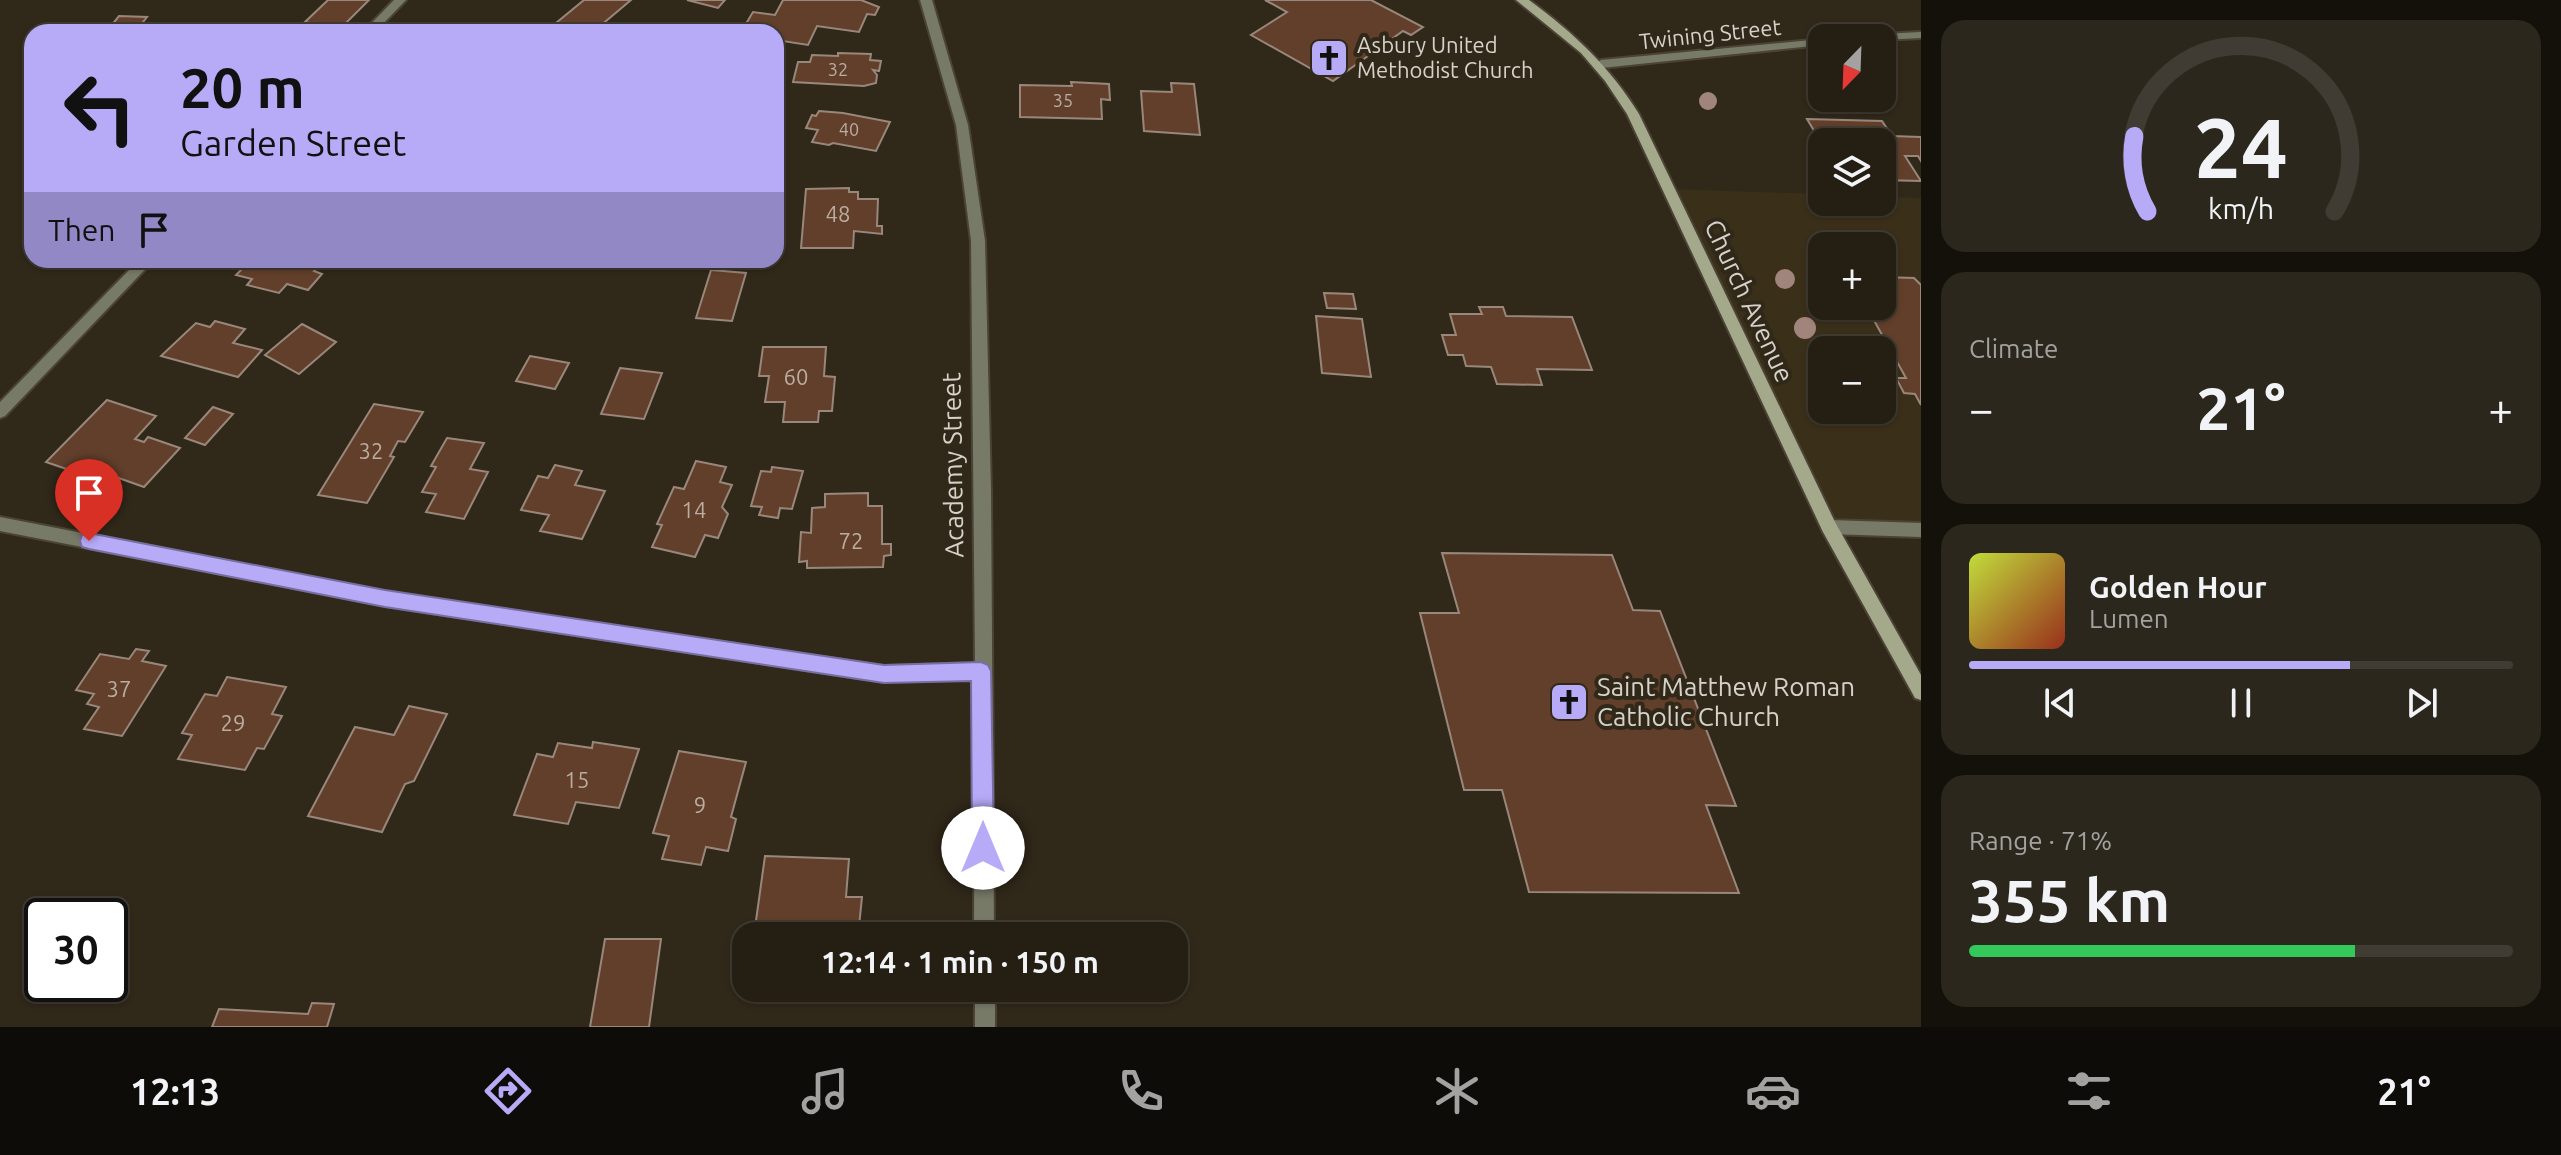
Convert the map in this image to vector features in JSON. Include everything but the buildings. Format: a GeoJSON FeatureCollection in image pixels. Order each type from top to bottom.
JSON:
{"type":"FeatureCollection","features":[{"type":"Feature","properties":{"kind":"main road","name":"Church Avenue"},"geometry":{"type":"LineString","coordinates":[[1522,0],[1565,31],[1601,64],[1633,114],[1829,527],[1921,692]]}},
{"type":"Feature","properties":{"kind":"street"},"geometry":{"type":"LineString","coordinates":[[377,24],[400,0]]}},
{"type":"Feature","properties":{"kind":"street","name":"Academy Street"},"geometry":{"type":"LineString","coordinates":[[926,0],[962,125],[978,241],[983,491],[984,922]]}},
{"type":"Feature","properties":{"kind":"street"},"geometry":{"type":"LineString","coordinates":[[1896,36],[1921,35]]}},
{"type":"Feature","properties":{"kind":"street","name":"Twining Street"},"geometry":{"type":"LineString","coordinates":[[1601,64],[1808,43]]}},
{"type":"Feature","properties":{"kind":"street"},"geometry":{"type":"LineString","coordinates":[[0,412],[139,268]]}},
{"type":"Feature","properties":{"kind":"street"},"geometry":{"type":"LineString","coordinates":[[0,524],[385,599],[837,667],[884,674],[981,671]]}},
{"type":"Feature","properties":{"kind":"street"},"geometry":{"type":"LineString","coordinates":[[1829,527],[1921,530]]}},
{"type":"Feature","properties":{"kind":"street"},"geometry":{"type":"LineString","coordinates":[[985,1002],[985,1027]]}},
{"type":"Feature","properties":{"kind":"shaded area"},"geometry":{"type":"Polygon","coordinates":[[[1669,189],[1808,194],[1808,216],[1896,216],[1896,197],[1921,198],[1921,530],[1829,527],[1669,189]]]}},
{"type":"Feature","properties":{"kind":"place","name":"Asbury United Methodist Church"},"geometry":{"type":"Point","coordinates":[1329,58]}},
{"type":"Feature","properties":{"kind":"place","name":"Saint Matthew Roman Catholic Church"},"geometry":{"type":"Point","coordinates":[1569,702]}},
{"type":"Feature","properties":{"kind":"route"},"geometry":{"type":"LineString","coordinates":[[89,541],[385,599],[884,674],[981,671],[983,848]]}}]}
